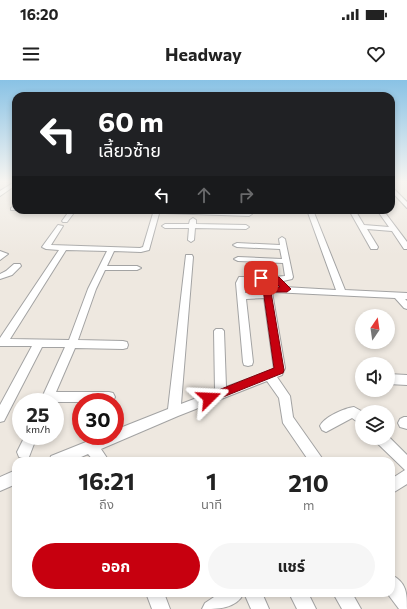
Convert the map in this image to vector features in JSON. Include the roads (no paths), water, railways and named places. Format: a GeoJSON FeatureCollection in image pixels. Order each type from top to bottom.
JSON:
{"type":"FeatureCollection","features":[{"type":"Feature","properties":{"kind":"street"},"geometry":{"type":"LineString","coordinates":[[70,214],[46,246],[111,250],[141,250],[146,248],[156,214]]}},
{"type":"Feature","properties":{"kind":"street"},"geometry":{"type":"LineString","coordinates":[[191,240],[194,214]]}},
{"type":"Feature","properties":{"kind":"street"},"geometry":{"type":"LineString","coordinates":[[312,214],[342,292]]}},
{"type":"Feature","properties":{"kind":"street"},"geometry":{"type":"LineString","coordinates":[[355,214],[374,247]]}},
{"type":"Feature","properties":{"kind":"street"},"geometry":{"type":"LineString","coordinates":[[383,214],[407,247]]}},
{"type":"Feature","properties":{"kind":"street"},"geometry":{"type":"LineString","coordinates":[[165,226],[246,227]]}},
{"type":"Feature","properties":{"kind":"street"},"geometry":{"type":"LineString","coordinates":[[363,227],[393,229]]}},
{"type":"Feature","properties":{"kind":"street"},"geometry":{"type":"LineString","coordinates":[[248,362],[240,283],[242,279],[276,279],[289,277],[282,239]]}},
{"type":"Feature","properties":{"kind":"street"},"geometry":{"type":"LineString","coordinates":[[237,245],[284,247]]}},
{"type":"Feature","properties":{"kind":"street"},"geometry":{"type":"LineString","coordinates":[[2,342],[64,248]]}},
{"type":"Feature","properties":{"kind":"street"},"geometry":{"type":"LineString","coordinates":[[50,393],[72,344],[82,314],[111,250]]}},
{"type":"Feature","properties":{"kind":"street"},"geometry":{"type":"LineString","coordinates":[[0,253],[4,254],[0,258]]}},
{"type":"Feature","properties":{"kind":"street"},"geometry":{"type":"LineString","coordinates":[[174,412],[189,257]]}},
{"type":"Feature","properties":{"kind":"street"},"geometry":{"type":"LineString","coordinates":[[238,259],[286,261]]}},
{"type":"Feature","properties":{"kind":"street"},"geometry":{"type":"LineString","coordinates":[[0,277],[9,273],[17,266]]}},
{"type":"Feature","properties":{"kind":"street"},"geometry":{"type":"LineString","coordinates":[[102,268],[137,268]]}},
{"type":"Feature","properties":{"kind":"street"},"geometry":{"type":"LineString","coordinates":[[276,279],[287,289]]}},
{"type":"Feature","properties":{"kind":"street"},"geometry":{"type":"LineString","coordinates":[[66,457],[174,412],[278,372],[280,368],[267,289],[403,296],[407,306]]}},
{"type":"Feature","properties":{"kind":"street"},"geometry":{"type":"LineString","coordinates":[[241,296],[262,296]]}},
{"type":"Feature","properties":{"kind":"street"},"geometry":{"type":"LineString","coordinates":[[219,331],[221,394]]}},
{"type":"Feature","properties":{"kind":"street"},"geometry":{"type":"LineString","coordinates":[[2,342],[123,345]]}},
{"type":"Feature","properties":{"kind":"street"},"geometry":{"type":"LineString","coordinates":[[0,417],[39,343]]}},
{"type":"Feature","properties":{"kind":"street"},"geometry":{"type":"LineString","coordinates":[[269,375],[284,396],[287,409],[287,419],[314,457]]}},
{"type":"Feature","properties":{"kind":"street"},"geometry":{"type":"LineString","coordinates":[[395,379],[407,380]]}},
{"type":"Feature","properties":{"kind":"street"},"geometry":{"type":"LineString","coordinates":[[326,426],[348,413],[355,413]]}},
{"type":"Feature","properties":{"kind":"street"},"geometry":{"type":"LineString","coordinates":[[24,452],[27,445]]}},
{"type":"Feature","properties":{"kind":"street"},"geometry":{"type":"LineString","coordinates":[[388,445],[407,464]]}},
{"type":"Feature","properties":{"kind":"street"},"geometry":{"type":"LineString","coordinates":[[91,447],[99,457]]}},
{"type":"Feature","properties":{"kind":"street"},"geometry":{"type":"LineString","coordinates":[[395,484],[407,476]]}},
{"type":"Feature","properties":{"kind":"street"},"geometry":{"type":"LineString","coordinates":[[0,484],[12,479]]}},
{"type":"Feature","properties":{"kind":"street"},"geometry":{"type":"LineString","coordinates":[[395,589],[407,605]]}},
{"type":"Feature","properties":{"kind":"street"},"geometry":{"type":"LineString","coordinates":[[157,597],[161,609]]}},
{"type":"Feature","properties":{"kind":"street"},"geometry":{"type":"LineString","coordinates":[[214,608],[229,597]]}},
{"type":"Feature","properties":{"kind":"street"},"geometry":{"type":"LineString","coordinates":[[255,597],[260,609]]}},
{"type":"Feature","properties":{"kind":"street"},"geometry":{"type":"LineString","coordinates":[[300,597],[307,609]]}},
{"type":"Feature","properties":{"kind":"street"},"geometry":{"type":"LineString","coordinates":[[344,597],[352,609]]}}]}
